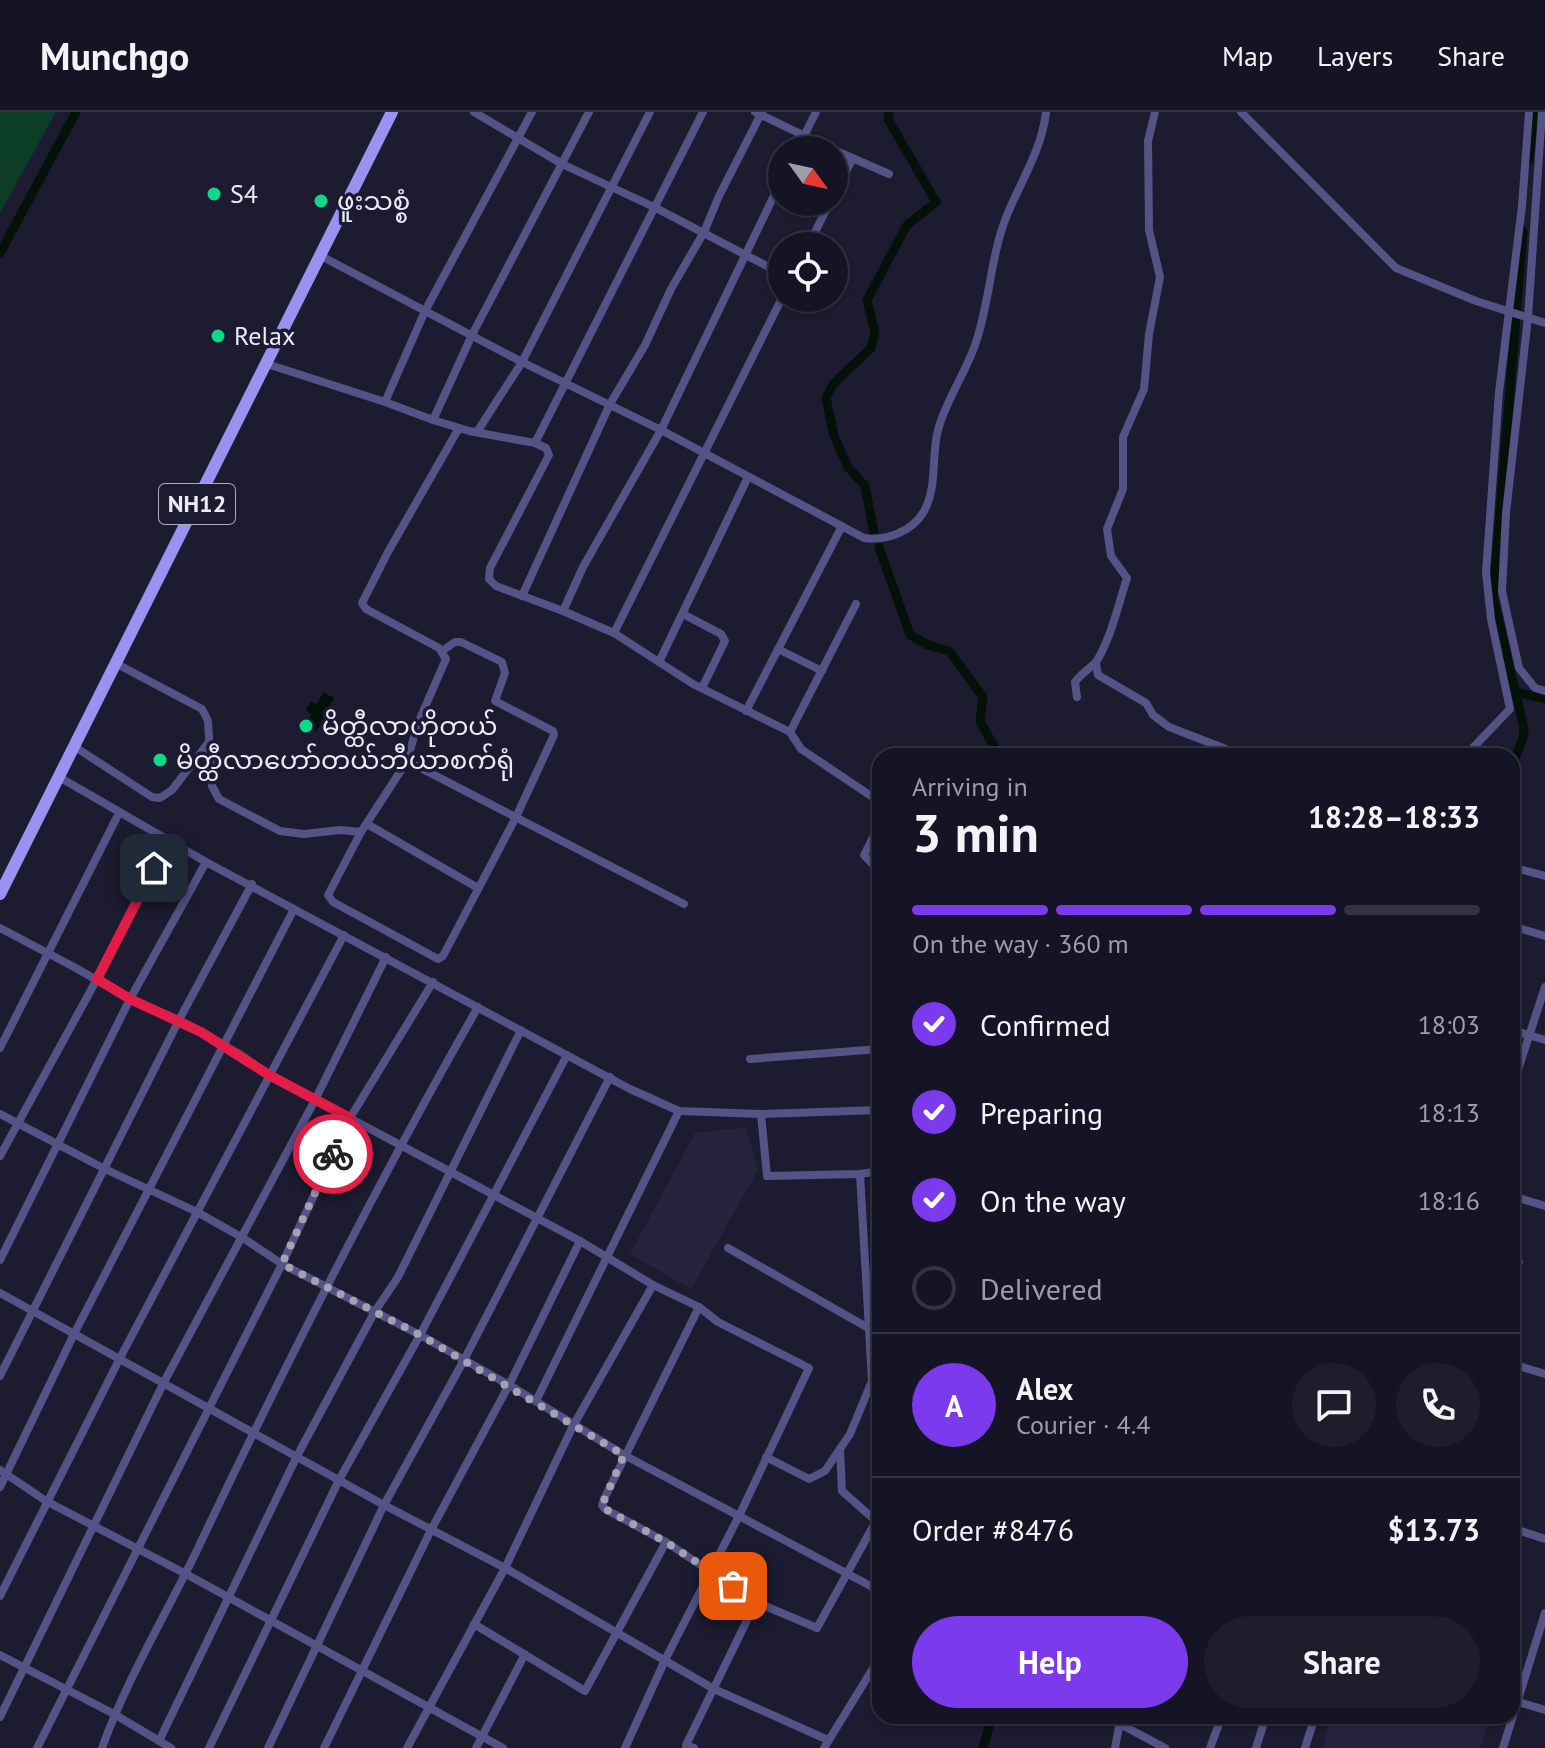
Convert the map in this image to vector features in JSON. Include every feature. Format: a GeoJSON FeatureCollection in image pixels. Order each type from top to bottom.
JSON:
{"type":"FeatureCollection","features":[{"type":"Feature","properties":{"kind":"highway","name":"NH12"},"geometry":{"type":"LineString","coordinates":[[0,894],[392,112]]}},
{"type":"Feature","properties":{"kind":"street"},"geometry":{"type":"LineString","coordinates":[[474,112],[562,164],[768,266]]}},
{"type":"Feature","properties":{"kind":"street"},"geometry":{"type":"LineString","coordinates":[[385,402],[425,311],[532,112]]}},
{"type":"Feature","properties":{"kind":"street"},"geometry":{"type":"LineString","coordinates":[[433,420],[472,335],[589,112]]}},
{"type":"Feature","properties":{"kind":"street"},"geometry":{"type":"LineString","coordinates":[[477,432],[522,362],[650,112]]}},
{"type":"Feature","properties":{"kind":"street"},"geometry":{"type":"LineString","coordinates":[[535,443],[703,112]]}},
{"type":"Feature","properties":{"kind":"street"},"geometry":{"type":"LineString","coordinates":[[804,136],[816,112]]}},
{"type":"Feature","properties":{"kind":"street"},"geometry":{"type":"LineString","coordinates":[[321,256],[864,538],[880,540],[910,527],[924,512],[935,471],[938,430],[975,345],[998,242],[1027,175],[1046,112]]}},
{"type":"Feature","properties":{"kind":"street"},"geometry":{"type":"LineString","coordinates":[[1155,112],[1148,141],[1149,230],[1160,277],[1149,334],[1144,389],[1123,437],[1123,489],[1107,529],[1111,556],[1127,578],[1111,631],[1096,664],[1098,675],[1146,703],[1153,715],[1169,727],[1223,748]]}},
{"type":"Feature","properties":{"kind":"street"},"geometry":{"type":"LineString","coordinates":[[1241,112],[1396,268],[1545,323]]}},
{"type":"Feature","properties":{"kind":"street"},"geometry":{"type":"LineString","coordinates":[[1473,748],[1510,709],[1491,619],[1486,572],[1529,112]]}},
{"type":"Feature","properties":{"kind":"street"},"geometry":{"type":"LineString","coordinates":[[1542,112],[1506,513],[1502,591],[1519,668],[1535,688],[1545,691]]}},
{"type":"Feature","properties":{"kind":"street"},"geometry":{"type":"LineString","coordinates":[[522,596],[610,404],[645,345],[671,289],[704,232],[759,113],[801,136]]}},
{"type":"Feature","properties":{"kind":"street"},"geometry":{"type":"LineString","coordinates":[[848,156],[889,174]]}},
{"type":"Feature","properties":{"kind":"street"},"geometry":{"type":"LineString","coordinates":[[848,168],[853,158]]}},
{"type":"Feature","properties":{"kind":"street"},"geometry":{"type":"LineString","coordinates":[[563,611],[583,567],[661,430],[768,207]]}},
{"type":"Feature","properties":{"kind":"street"},"geometry":{"type":"LineString","coordinates":[[614,633],[775,312]]}},
{"type":"Feature","properties":{"kind":"street"},"geometry":{"type":"LineString","coordinates":[[267,364],[459,428],[535,443],[546,448],[549,455],[490,568],[489,579],[496,586],[614,633],[702,688],[790,732],[801,749],[872,797]]}},
{"type":"Feature","properties":{"kind":"street"},"geometry":{"type":"LineString","coordinates":[[442,651],[455,642],[461,642],[502,662],[505,673],[495,701],[553,731],[552,742],[516,817],[443,956],[438,959],[329,898],[361,832],[407,761],[418,723],[446,659],[442,651],[366,609],[362,603],[459,428]]}},
{"type":"Feature","properties":{"kind":"street"},"geometry":{"type":"LineString","coordinates":[[659,662],[748,477]]}},
{"type":"Feature","properties":{"kind":"street"},"geometry":{"type":"LineString","coordinates":[[746,711],[842,526]]}},
{"type":"Feature","properties":{"kind":"street"},"geometry":{"type":"LineString","coordinates":[[790,732],[856,604]]}},
{"type":"Feature","properties":{"kind":"street"},"geometry":{"type":"LineString","coordinates":[[683,614],[721,634],[725,641],[702,688]]}},
{"type":"Feature","properties":{"kind":"street"},"geometry":{"type":"LineString","coordinates":[[778,649],[822,671]]}},
{"type":"Feature","properties":{"kind":"street"},"geometry":{"type":"LineString","coordinates":[[117,664],[202,709],[208,717],[212,786],[219,799],[280,831],[304,834],[340,830],[361,832]]}},
{"type":"Feature","properties":{"kind":"street"},"geometry":{"type":"LineString","coordinates":[[1077,697],[1075,682],[1083,671],[1096,664]]}},
{"type":"Feature","properties":{"kind":"street"},"geometry":{"type":"LineString","coordinates":[[75,747],[152,797],[160,798],[172,790],[210,742]]}},
{"type":"Feature","properties":{"kind":"street"},"geometry":{"type":"LineString","coordinates":[[407,761],[684,904]]}},
{"type":"Feature","properties":{"kind":"street"},"geometry":{"type":"LineString","coordinates":[[59,777],[206,862],[567,1055],[679,1111],[761,1114],[872,1110]]}},
{"type":"Feature","properties":{"kind":"street"},"geometry":{"type":"LineString","coordinates":[[0,1048],[119,813]]}},
{"type":"Feature","properties":{"kind":"street"},"geometry":{"type":"LineString","coordinates":[[367,824],[478,888]]}},
{"type":"Feature","properties":{"kind":"street"},"geometry":{"type":"LineString","coordinates":[[0,1156],[97,979],[168,840]]}},
{"type":"Feature","properties":{"kind":"street"},"geometry":{"type":"LineString","coordinates":[[872,840],[864,855],[872,864]]}},
{"type":"Feature","properties":{"kind":"street"},"geometry":{"type":"LineString","coordinates":[[0,1260],[130,999],[206,862]]}},
{"type":"Feature","properties":{"kind":"street"},"geometry":{"type":"LineString","coordinates":[[1520,869],[1545,876]]}},
{"type":"Feature","properties":{"kind":"street"},"geometry":{"type":"LineString","coordinates":[[0,1376],[179,1020],[252,884]]}},
{"type":"Feature","properties":{"kind":"street"},"geometry":{"type":"LineString","coordinates":[[0,1487],[3,1472],[294,909]]}},
{"type":"Feature","properties":{"kind":"street"},"geometry":{"type":"LineString","coordinates":[[0,928],[130,999],[179,1020],[223,1044],[269,1075],[580,1241],[653,1285],[699,1307],[718,1322],[809,1368],[625,1748]]}},
{"type":"Feature","properties":{"kind":"street"},"geometry":{"type":"LineString","coordinates":[[1520,928],[1545,936]]}},
{"type":"Feature","properties":{"kind":"street"},"geometry":{"type":"LineString","coordinates":[[0,1596],[120,1358],[344,935]]}},
{"type":"Feature","properties":{"kind":"street"},"geometry":{"type":"LineString","coordinates":[[0,1717],[164,1382],[243,1238],[386,957]]}},
{"type":"Feature","properties":{"kind":"street"},"geometry":{"type":"LineString","coordinates":[[37,1748],[282,1264],[350,1118],[433,982]]}},
{"type":"Feature","properties":{"kind":"street"},"geometry":{"type":"LineString","coordinates":[[1520,1064],[1545,987]]}},
{"type":"Feature","properties":{"kind":"street"},"geometry":{"type":"LineString","coordinates":[[102,1748],[114,1714],[186,1574],[253,1432],[399,1146],[478,1007]]}},
{"type":"Feature","properties":{"kind":"street"},"geometry":{"type":"LineString","coordinates":[[159,1741],[297,1456],[374,1313],[398,1277],[521,1030]]}},
{"type":"Feature","properties":{"kind":"street"},"geometry":{"type":"LineString","coordinates":[[1520,1033],[1545,1040]]}},
{"type":"Feature","properties":{"kind":"street"},"geometry":{"type":"LineString","coordinates":[[750,1059],[872,1050]]}},
{"type":"Feature","properties":{"kind":"street"},"geometry":{"type":"LineString","coordinates":[[209,1748],[339,1480],[420,1335],[567,1055]]}},
{"type":"Feature","properties":{"kind":"street"},"geometry":{"type":"LineString","coordinates":[[268,1748],[384,1505],[464,1360],[610,1077]]}},
{"type":"Feature","properties":{"kind":"street"},"geometry":{"type":"LineString","coordinates":[[536,1401],[679,1111]]}},
{"type":"Feature","properties":{"kind":"street"},"geometry":{"type":"LineString","coordinates":[[0,1114],[105,1169],[197,1212],[282,1264],[509,1385],[624,1455],[872,1587]]}},
{"type":"Feature","properties":{"kind":"street"},"geometry":{"type":"LineString","coordinates":[[761,1114],[767,1176],[872,1172]]}},
{"type":"Feature","properties":{"kind":"street"},"geometry":{"type":"LineString","coordinates":[[766,1457],[809,1479],[825,1471],[850,1434],[872,1381],[860,1174]]}},
{"type":"Feature","properties":{"kind":"street"},"geometry":{"type":"LineString","coordinates":[[1520,1198],[1545,1206]]}},
{"type":"Feature","properties":{"kind":"street"},"geometry":{"type":"LineString","coordinates":[[324,1748],[431,1530],[509,1385],[580,1241]]}},
{"type":"Feature","properties":{"kind":"street"},"geometry":{"type":"LineString","coordinates":[[728,1248],[870,1329]]}},
{"type":"Feature","properties":{"kind":"street"},"geometry":{"type":"LineString","coordinates":[[407,1748],[505,1568],[573,1426],[653,1285]]}},
{"type":"Feature","properties":{"kind":"street"},"geometry":{"type":"LineString","coordinates":[[0,1293],[384,1505],[505,1568],[714,1689],[826,1744],[872,1670]]}},
{"type":"Feature","properties":{"kind":"street"},"geometry":{"type":"LineString","coordinates":[[699,1307],[624,1455],[602,1505],[605,1509],[666,1542],[756,1602],[817,1628],[872,1528]]}},
{"type":"Feature","properties":{"kind":"street"},"geometry":{"type":"LineString","coordinates":[[1520,1366],[1545,1374]]}},
{"type":"Feature","properties":{"kind":"street"},"geometry":{"type":"LineString","coordinates":[[840,1449],[842,1491],[872,1517]]}},
{"type":"Feature","properties":{"kind":"street"},"geometry":{"type":"LineString","coordinates":[[3,1472],[46,1501],[503,1748]]}},
{"type":"Feature","properties":{"kind":"street"},"geometry":{"type":"LineString","coordinates":[[1520,1531],[1545,1539]]}},
{"type":"Feature","properties":{"kind":"street"},"geometry":{"type":"LineString","coordinates":[[474,1624],[585,1691],[666,1542]]}},
{"type":"Feature","properties":{"kind":"street"},"geometry":{"type":"LineString","coordinates":[[694,1748],[686,1745],[756,1602]]}},
{"type":"Feature","properties":{"kind":"street"},"geometry":{"type":"LineString","coordinates":[[1520,1689],[1541,1641],[1545,1613]]}},
{"type":"Feature","properties":{"kind":"street"},"geometry":{"type":"LineString","coordinates":[[476,1748],[525,1654]]}},
{"type":"Feature","properties":{"kind":"street"},"geometry":{"type":"LineString","coordinates":[[0,1655],[114,1714],[171,1748]]}},
{"type":"Feature","properties":{"kind":"street"},"geometry":{"type":"LineString","coordinates":[[1520,1702],[1545,1710]]}},
{"type":"Feature","properties":{"kind":"street"},"geometry":{"type":"LineString","coordinates":[[1115,1748],[1119,1724]]}},
{"type":"Feature","properties":{"kind":"street"},"geometry":{"type":"LineString","coordinates":[[1126,1724],[1165,1748]]}},
{"type":"Feature","properties":{"kind":"street"},"geometry":{"type":"LineString","coordinates":[[1210,1748],[1219,1724]]}},
{"type":"Feature","properties":{"kind":"street"},"geometry":{"type":"LineString","coordinates":[[1256,1748],[1264,1724]]}},
{"type":"Feature","properties":{"kind":"street"},"geometry":{"type":"LineString","coordinates":[[1305,1748],[1312,1724]]}},
{"type":"Feature","properties":{"kind":"street"},"geometry":{"type":"LineString","coordinates":[[1503,1748],[1509,1724]]}},
{"type":"Feature","properties":{"kind":"shaded area"},"geometry":{"type":"Polygon","coordinates":[[[323,692],[334,698],[316,732],[305,727],[311,715],[306,709],[311,702],[317,704],[323,692]]]}},
{"type":"Feature","properties":{"kind":"shaded area"},"geometry":{"type":"Polygon","coordinates":[[[746,1127],[758,1170],[691,1289],[630,1254],[695,1133],[746,1127]]]}},
{"type":"Feature","properties":{"kind":"shaded area"},"geometry":{"type":"Polygon","coordinates":[[[1329,1724],[1488,1724],[1480,1748],[1323,1748],[1329,1724]]]}},
{"type":"Feature","properties":{"kind":"green space"},"geometry":{"type":"Polygon","coordinates":[[[0,112],[56,112],[0,213],[0,112]]]}},
{"type":"Feature","properties":{"kind":"waterway"},"geometry":{"type":"LineString","coordinates":[[0,253],[76,112]]}},
{"type":"Feature","properties":{"kind":"waterway"},"geometry":{"type":"LineString","coordinates":[[874,533],[865,486],[848,467],[834,436],[826,398],[834,383],[871,348],[875,333],[867,300],[907,225],[936,202],[888,119],[889,112]]}},
{"type":"Feature","properties":{"kind":"waterway"},"geometry":{"type":"LineString","coordinates":[[1529,160],[1534,112]]}},
{"type":"Feature","properties":{"kind":"waterway"},"geometry":{"type":"LineString","coordinates":[[1519,748],[1524,735],[1523,724],[1493,597],[1523,231]]}},
{"type":"Feature","properties":{"kind":"waterway"},"geometry":{"type":"LineString","coordinates":[[879,547],[910,635],[928,645],[949,651],[983,697],[980,722],[995,748]]}},
{"type":"Feature","properties":{"kind":"waterway"},"geometry":{"type":"LineString","coordinates":[[1516,692],[1545,699]]}},
{"type":"Feature","properties":{"kind":"waterway"},"geometry":{"type":"LineString","coordinates":[[983,1748],[990,1724]]}},
{"type":"Feature","properties":{"kind":"way so far"},"geometry":{"type":"LineString","coordinates":[[333,1154],[282,1264],[420,1335],[624,1455],[602,1505],[605,1509],[666,1542],[733,1586]]}},
{"type":"Feature","properties":{"kind":"place","name":"S4"},"geometry":{"type":"Point","coordinates":[214,194]}},
{"type":"Feature","properties":{"kind":"place","name":"ဖူးသစ္စံ"},"geometry":{"type":"Point","coordinates":[321,201]}},
{"type":"Feature","properties":{"kind":"place","name":"Relax"},"geometry":{"type":"Point","coordinates":[218,336]}},
{"type":"Feature","properties":{"kind":"place","name":"မိတ္ထီလာဟိုတယ်"},"geometry":{"type":"Point","coordinates":[306,726]}},
{"type":"Feature","properties":{"kind":"place","name":"မိတ္ထီလာဟော်တယ်ဘီယာစက်ရုံ"},"geometry":{"type":"Point","coordinates":[160,760]}},
{"type":"Feature","properties":{"kind":"route"},"geometry":{"type":"LineString","coordinates":[[154,868],[97,979],[130,999],[201,1032],[269,1075],[350,1118],[333,1154]]}}]}
